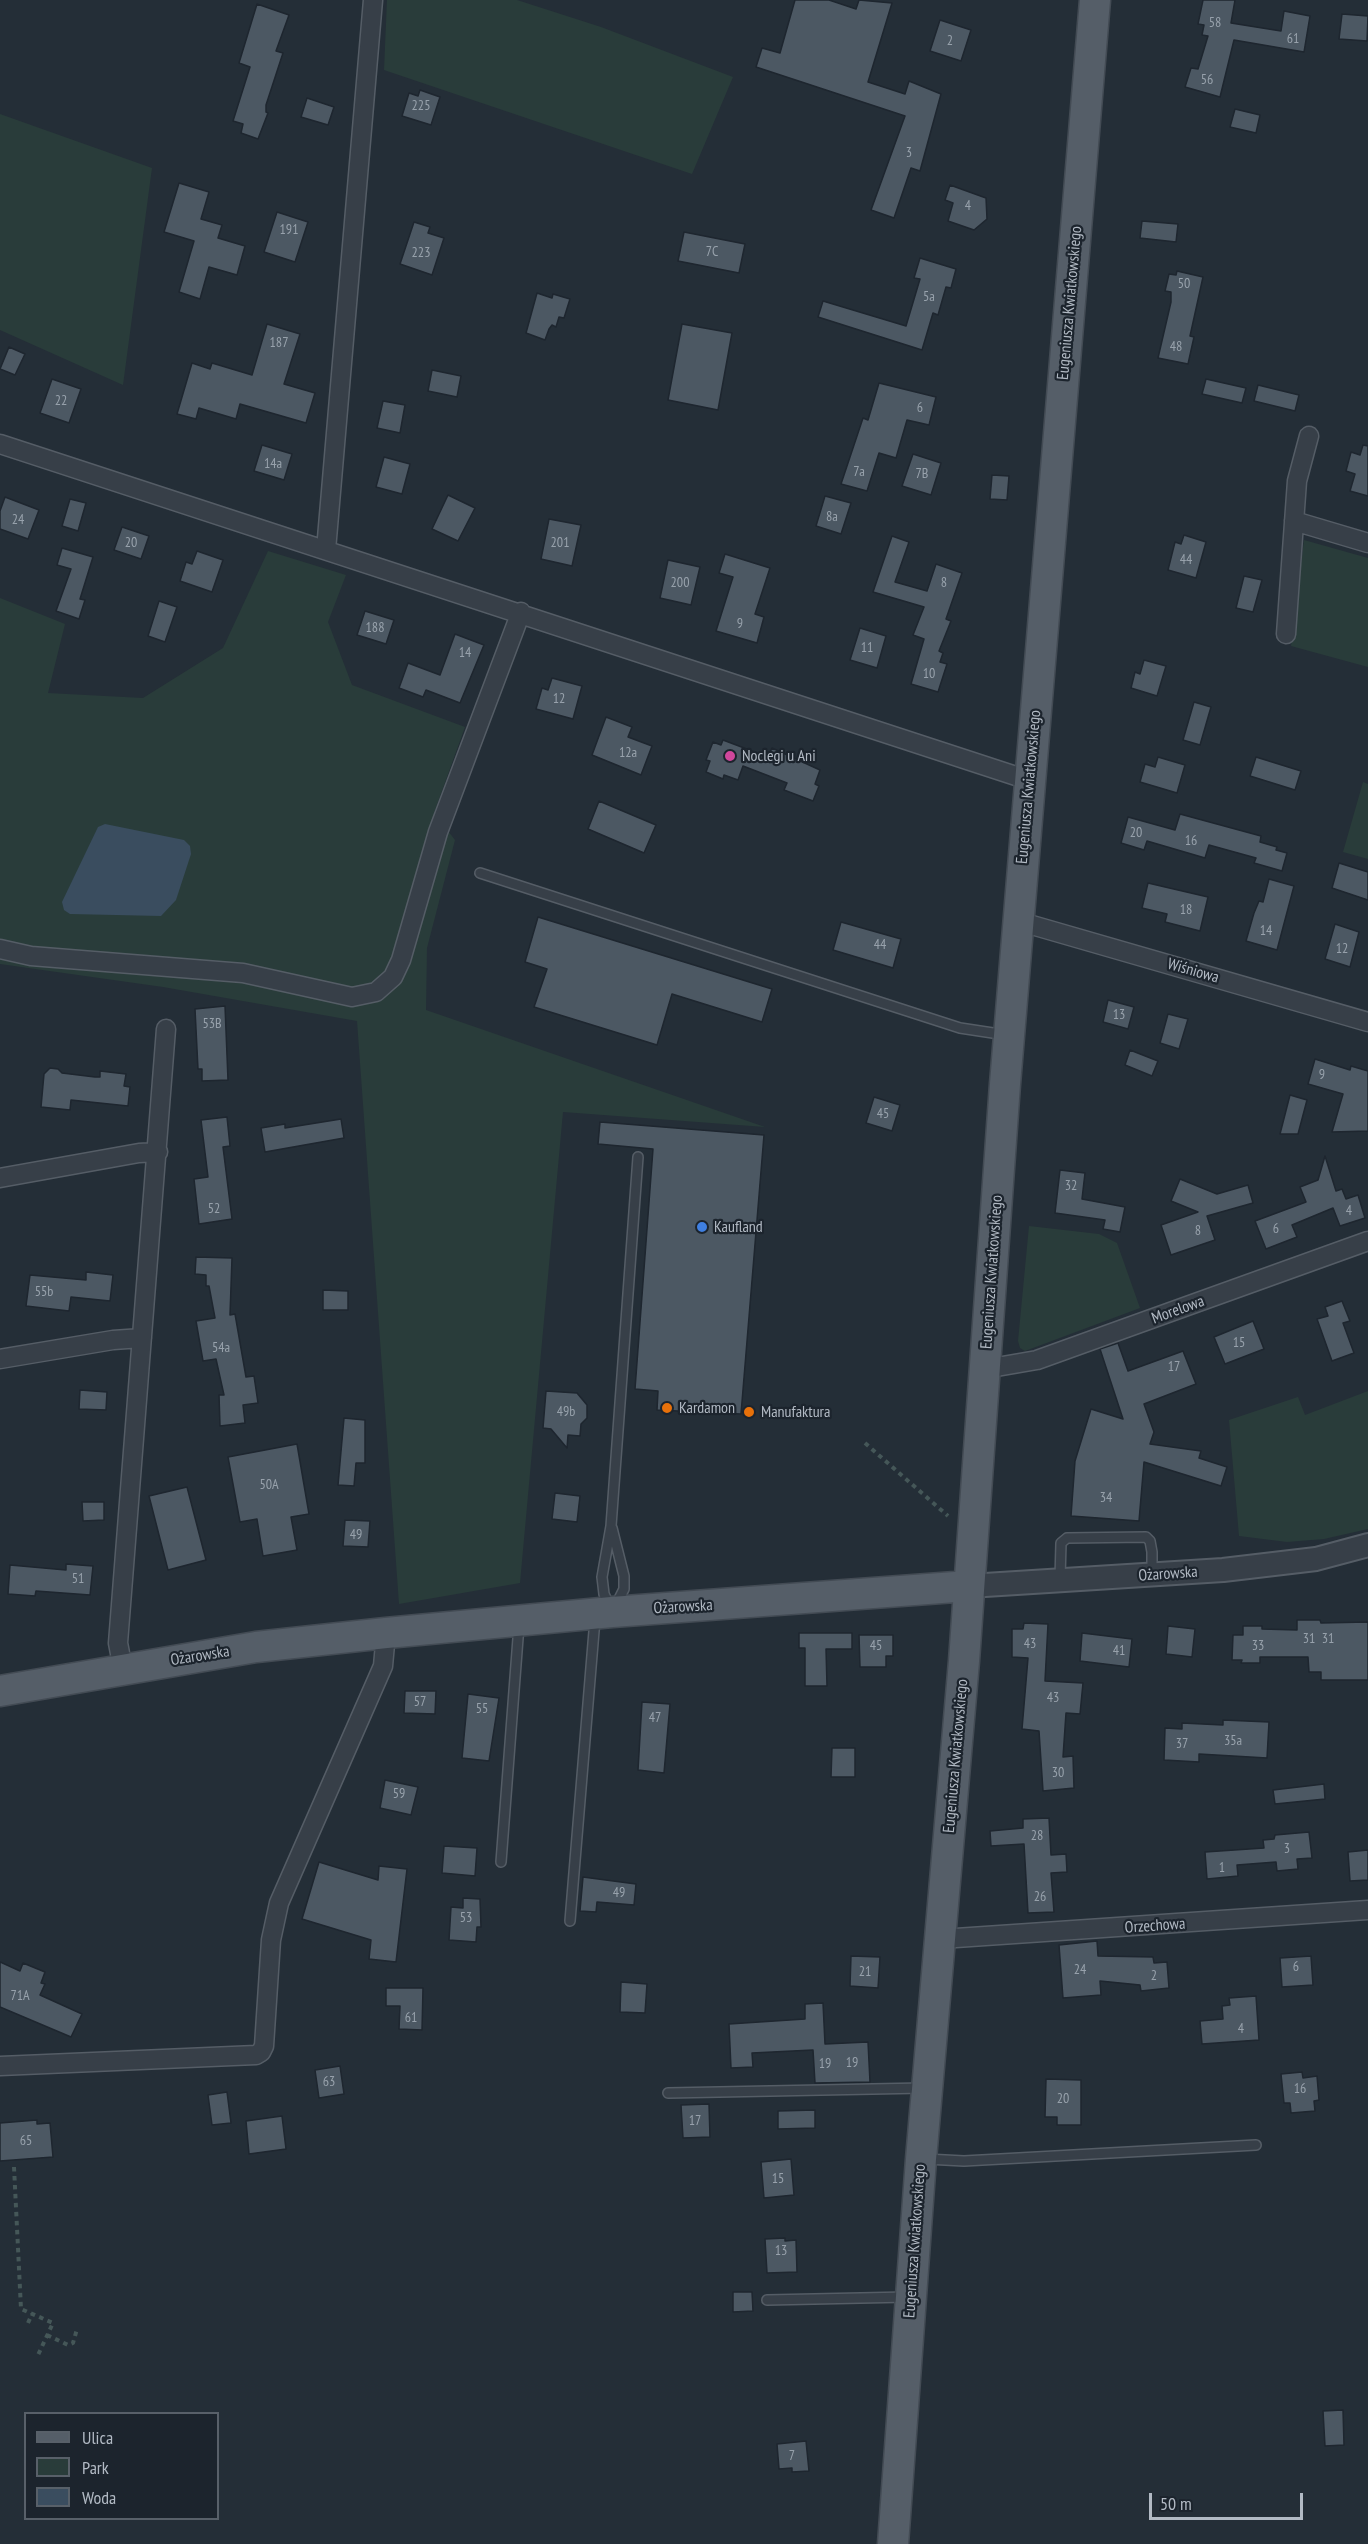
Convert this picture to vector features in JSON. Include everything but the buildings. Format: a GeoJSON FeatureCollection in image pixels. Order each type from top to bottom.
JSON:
{"type":"FeatureCollection","features":[{"type":"Feature","properties":{"kind":"main road","name":"Eugeniusza Kwiatkowskiego"},"geometry":{"type":"LineString","coordinates":[[893,2544],[921,2159],[969,1586],[1008,1036],[1095,0]]}},
{"type":"Feature","properties":{"kind":"main road","name":"Ożarowska"},"geometry":{"type":"LineString","coordinates":[[0,1691],[256,1647],[604,1612],[969,1586]]}},
{"type":"Feature","properties":{"kind":"street"},"geometry":{"type":"LineString","coordinates":[[326,550],[373,0]]}},
{"type":"Feature","properties":{"kind":"street"},"geometry":{"type":"LineString","coordinates":[[1286,634],[1298,481],[1308,436]]}},
{"type":"Feature","properties":{"kind":"street"},"geometry":{"type":"LineString","coordinates":[[0,444],[1008,773],[1030,778]]}},
{"type":"Feature","properties":{"kind":"street"},"geometry":{"type":"LineString","coordinates":[[1294,521],[1368,543]]}},
{"type":"Feature","properties":{"kind":"street"},"geometry":{"type":"LineString","coordinates":[[0,949],[32,956],[243,973],[352,997],[376,992],[393,977],[401,960],[438,832],[520,612]]}},
{"type":"Feature","properties":{"kind":"street","name":"Wiśniowa"},"geometry":{"type":"LineString","coordinates":[[1018,921],[1368,1022]]}},
{"type":"Feature","properties":{"kind":"street"},"geometry":{"type":"LineString","coordinates":[[123,1669],[118,1643],[166,1029]]}},
{"type":"Feature","properties":{"kind":"street"},"geometry":{"type":"LineString","coordinates":[[0,1178],[139,1152],[158,1152]]}},
{"type":"Feature","properties":{"kind":"street","name":"Morelowa"},"geometry":{"type":"LineString","coordinates":[[985,1369],[1037,1360],[1368,1241]]}},
{"type":"Feature","properties":{"kind":"street"},"geometry":{"type":"LineString","coordinates":[[0,1359],[113,1340],[142,1338]]}},
{"type":"Feature","properties":{"kind":"street","name":"Ożarowska"},"geometry":{"type":"LineString","coordinates":[[969,1586],[1223,1570],[1316,1559],[1368,1545]]}},
{"type":"Feature","properties":{"kind":"street"},"geometry":{"type":"LineString","coordinates":[[0,2066],[256,2055],[261,2052],[264,2046],[273,1923],[279,1903],[383,1666],[386,1633]]}},
{"type":"Feature","properties":{"kind":"street","name":"Orzechowa"},"geometry":{"type":"LineString","coordinates":[[941,1939],[1368,1910]]}},
{"type":"Feature","properties":{"kind":"lane"},"geometry":{"type":"LineString","coordinates":[[480,873],[960,1028],[1008,1036]]}},
{"type":"Feature","properties":{"kind":"lane"},"geometry":{"type":"LineString","coordinates":[[570,1922],[604,1612],[602,1577],[611,1526],[638,1157]]}},
{"type":"Feature","properties":{"kind":"lane"},"geometry":{"type":"LineString","coordinates":[[604,1612],[624,1589],[624,1576],[611,1526]]}},
{"type":"Feature","properties":{"kind":"lane"},"geometry":{"type":"LineString","coordinates":[[1060,1580],[1061,1543],[1067,1538],[1146,1537],[1150,1541],[1152,1552],[1152,1575]]}},
{"type":"Feature","properties":{"kind":"lane"},"geometry":{"type":"LineString","coordinates":[[501,1862],[519,1620]]}},
{"type":"Feature","properties":{"kind":"lane"},"geometry":{"type":"LineString","coordinates":[[668,2093],[927,2087]]}},
{"type":"Feature","properties":{"kind":"lane"},"geometry":{"type":"LineString","coordinates":[[921,2159],[964,2161],[1256,2145]]}},
{"type":"Feature","properties":{"kind":"lane"},"geometry":{"type":"LineString","coordinates":[[767,2300],[911,2296]]}},
{"type":"Feature","properties":{"kind":"path"},"geometry":{"type":"LineString","coordinates":[[865,1443],[948,1516]]}},
{"type":"Feature","properties":{"kind":"path"},"geometry":{"type":"LineString","coordinates":[[14,2167],[21,2309],[53,2323],[38,2355]]}},
{"type":"Feature","properties":{"kind":"path"},"geometry":{"type":"LineString","coordinates":[[28,2323],[32,2314]]}},
{"type":"Feature","properties":{"kind":"path"},"geometry":{"type":"LineString","coordinates":[[47,2335],[68,2345],[74,2343],[77,2329]]}},
{"type":"Feature","properties":{"kind":"green space"},"geometry":{"type":"Polygon","coordinates":[[[387,0],[517,0],[601,27],[733,77],[692,174],[384,70],[387,0]]]}},
{"type":"Feature","properties":{"kind":"green space"},"geometry":{"type":"Polygon","coordinates":[[[0,114],[152,168],[123,385],[0,330],[0,114]]]}},
{"type":"Feature","properties":{"kind":"green space"},"geometry":{"type":"Polygon","coordinates":[[[1304,540],[1368,558],[1368,667],[1291,646],[1304,540]]]}},
{"type":"Feature","properties":{"kind":"green space"},"geometry":{"type":"Polygon","coordinates":[[[268,551],[346,575],[328,622],[352,685],[465,727],[434,813],[455,840],[427,948],[426,1010],[765,1127],[563,1112],[520,1583],[399,1604],[357,1021],[163,987],[0,964],[0,598],[65,624],[48,693],[143,698],[223,648],[268,551]]]}},
{"type":"Feature","properties":{"kind":"green space"},"geometry":{"type":"Polygon","coordinates":[[[1363,782],[1368,784],[1368,859],[1343,852],[1363,782]]]}},
{"type":"Feature","properties":{"kind":"green space"},"geometry":{"type":"Polygon","coordinates":[[[1029,1226],[1099,1234],[1117,1243],[1140,1308],[1025,1351],[1020,1348],[1018,1341],[1029,1226]]]}},
{"type":"Feature","properties":{"kind":"green space"},"geometry":{"type":"Polygon","coordinates":[[[1368,1391],[1368,1529],[1324,1539],[1287,1542],[1239,1536],[1229,1420],[1298,1397],[1305,1415],[1368,1391]]]}},
{"type":"Feature","properties":{"kind":"water"},"geometry":{"type":"Polygon","coordinates":[[[105,824],[184,840],[190,846],[191,854],[176,900],[161,916],[70,914],[64,910],[62,902],[98,827],[105,824]]]}},
{"type":"Feature","properties":{"kind":"place","name":"Noclegi u Ani"},"geometry":{"type":"Point","coordinates":[730,756]}},
{"type":"Feature","properties":{"kind":"place","name":"Kaufland"},"geometry":{"type":"Point","coordinates":[702,1227]}},
{"type":"Feature","properties":{"kind":"place","name":"Kardamon"},"geometry":{"type":"Point","coordinates":[667,1408]}},
{"type":"Feature","properties":{"kind":"place","name":"Manufaktura"},"geometry":{"type":"Point","coordinates":[749,1412]}}]}
